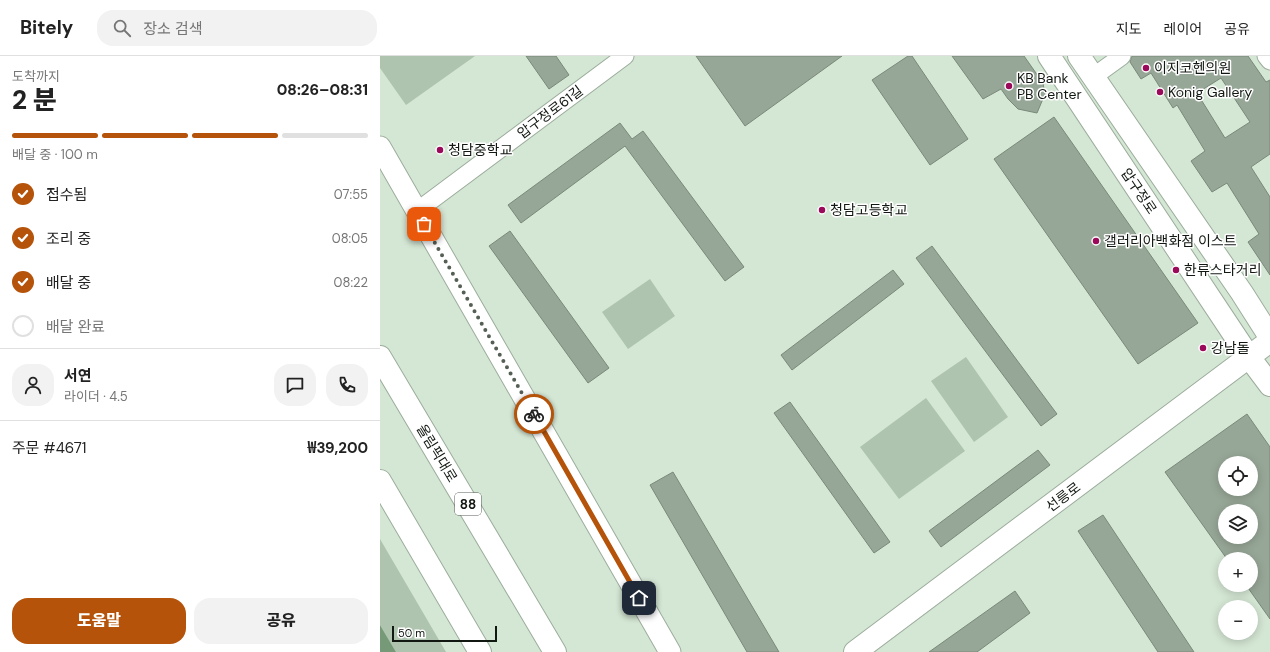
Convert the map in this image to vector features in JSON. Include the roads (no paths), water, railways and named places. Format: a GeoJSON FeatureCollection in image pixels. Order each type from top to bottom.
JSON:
{"type":"FeatureCollection","features":[{"type":"Feature","properties":{"kind":"main road","name":"압구정로"},"geometry":{"type":"LineString","coordinates":[[1049,56],[1249,357],[1270,385]]}},
{"type":"Feature","properties":{"kind":"main road","name":"압구정로"},"geometry":{"type":"LineString","coordinates":[[1079,56],[1242,293],[1270,337]]}},
{"type":"Feature","properties":{"kind":"main road","name":"선릉로"},"geometry":{"type":"LineString","coordinates":[[855,652],[1270,341]]}},
{"type":"Feature","properties":{"kind":"main road","name":"올림픽대로"},"geometry":{"type":"LineString","coordinates":[[380,357],[555,652]]}},
{"type":"Feature","properties":{"kind":"main road"},"geometry":{"type":"LineString","coordinates":[[380,481],[480,652]]}},
{"type":"Feature","properties":{"kind":"street","name":"압구정로61길"},"geometry":{"type":"LineString","coordinates":[[417,211],[625,56]]}},
{"type":"Feature","properties":{"kind":"street"},"geometry":{"type":"LineString","coordinates":[[1093,76],[1122,56]]}},
{"type":"Feature","properties":{"kind":"street"},"geometry":{"type":"LineString","coordinates":[[1266,56],[1270,61]]}},
{"type":"Feature","properties":{"kind":"street"},"geometry":{"type":"LineString","coordinates":[[380,147],[670,652]]}},
{"type":"Feature","properties":{"kind":"place","name":"이지코헨의원"},"geometry":{"type":"Point","coordinates":[1146,68]}},
{"type":"Feature","properties":{"kind":"place","name":"KB Bank PB Center"},"geometry":{"type":"Point","coordinates":[1009,86]}},
{"type":"Feature","properties":{"kind":"place","name":"Konig Gallery"},"geometry":{"type":"Point","coordinates":[1160,92]}},
{"type":"Feature","properties":{"kind":"place","name":"청담중학교"},"geometry":{"type":"Point","coordinates":[440,150]}},
{"type":"Feature","properties":{"kind":"place","name":"청담고등학교"},"geometry":{"type":"Point","coordinates":[822,210]}},
{"type":"Feature","properties":{"kind":"place","name":"갤러리아백화점 이스트"},"geometry":{"type":"Point","coordinates":[1096,241]}},
{"type":"Feature","properties":{"kind":"place","name":"한류스타거리"},"geometry":{"type":"Point","coordinates":[1176,270]}},
{"type":"Feature","properties":{"kind":"place","name":"강남돌"},"geometry":{"type":"Point","coordinates":[1203,348]}}]}
